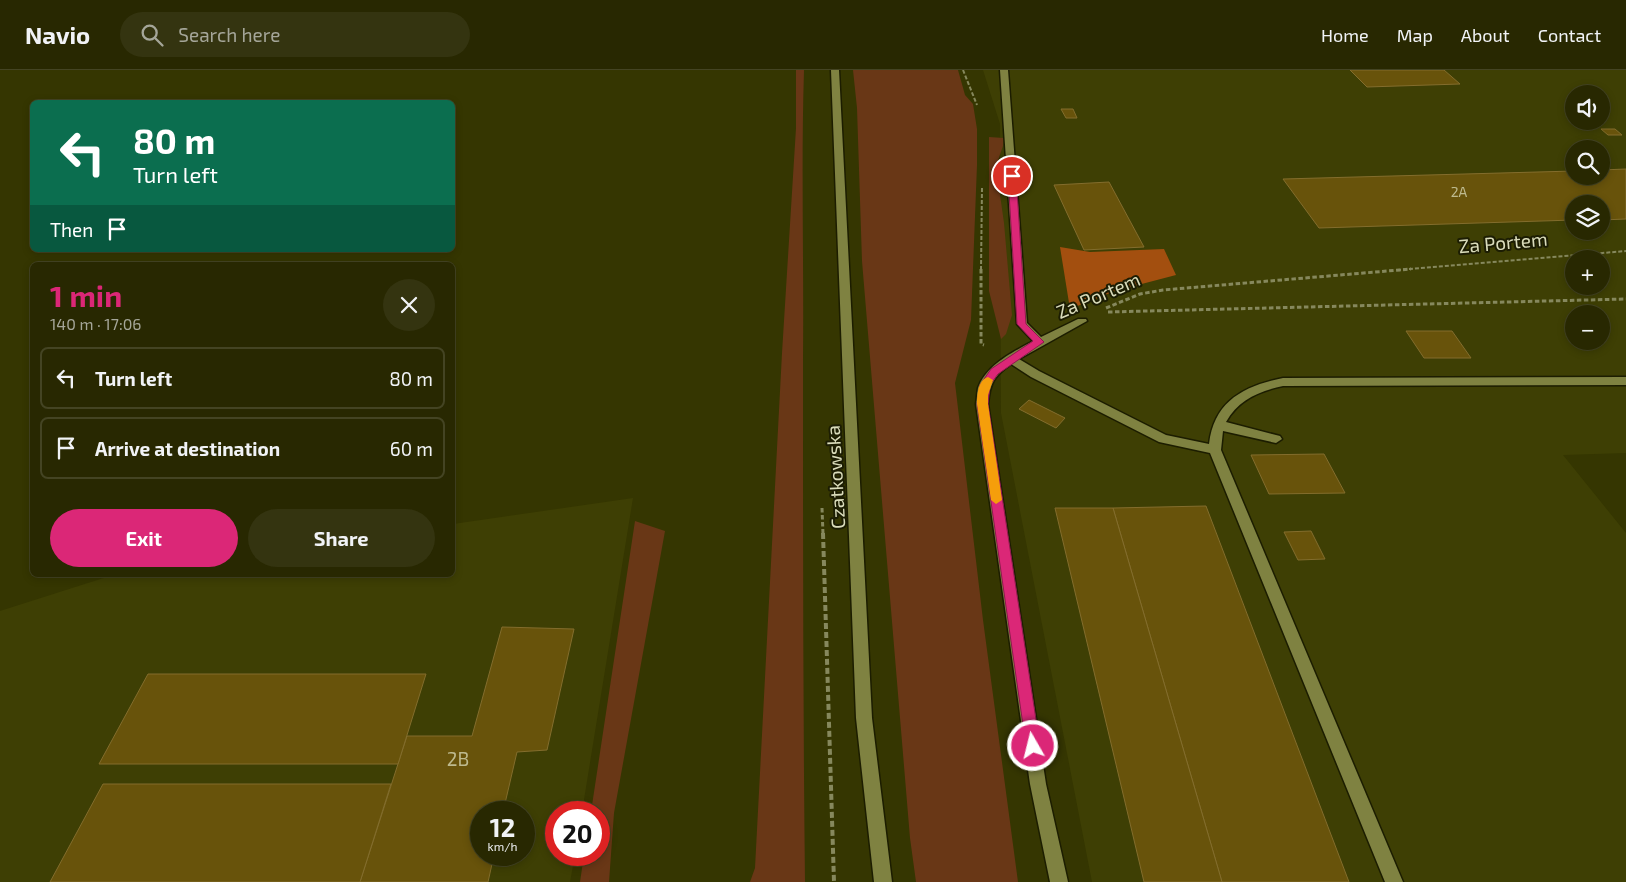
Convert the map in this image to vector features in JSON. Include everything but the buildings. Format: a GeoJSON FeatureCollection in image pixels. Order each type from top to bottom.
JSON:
{"type":"FeatureCollection","features":[{"type":"Feature","properties":{"kind":"street","name":"Czatkowska"},"geometry":{"type":"LineString","coordinates":[[835,70],[864,718],[883,882]]}},
{"type":"Feature","properties":{"kind":"street"},"geometry":{"type":"LineString","coordinates":[[1004,70],[1022,324],[1040,342]]}},
{"type":"Feature","properties":{"kind":"street","name":"Za Portem"},"geometry":{"type":"LineString","coordinates":[[1059,882],[1038,784],[982,404],[985,385],[989,378],[1011,359],[1082,321]]}},
{"type":"Feature","properties":{"kind":"street"},"geometry":{"type":"LineString","coordinates":[[1011,359],[1035,374],[1163,439],[1215,450]]}},
{"type":"Feature","properties":{"kind":"street"},"geometry":{"type":"LineString","coordinates":[[1394,882],[1215,450],[1224,415],[1246,392],[1262,385],[1283,382],[1626,381]]}},
{"type":"Feature","properties":{"kind":"street"},"geometry":{"type":"LineString","coordinates":[[1220,426],[1276,439]]}},
{"type":"Feature","properties":{"kind":"path"},"geometry":{"type":"LineString","coordinates":[[963,70],[968,86],[976,98],[977,106]]}},
{"type":"Feature","properties":{"kind":"path"},"geometry":{"type":"LineString","coordinates":[[982,187],[981,344],[1011,359]]}},
{"type":"Feature","properties":{"kind":"path","name":"Za Portem"},"geometry":{"type":"LineString","coordinates":[[1082,321],[1097,312],[1133,297],[1158,291],[1626,251]]}},
{"type":"Feature","properties":{"kind":"path"},"geometry":{"type":"LineString","coordinates":[[1097,312],[1626,299]]}},
{"type":"Feature","properties":{"kind":"shaded area"},"geometry":{"type":"Polygon","coordinates":[[[796,70],[804,70],[803,621],[805,882],[750,882],[755,868],[782,353],[796,128],[796,70]]]}},
{"type":"Feature","properties":{"kind":"shaded area"},"geometry":{"type":"Polygon","coordinates":[[[853,70],[958,70],[965,95],[973,104],[977,129],[977,165],[971,320],[955,383],[983,620],[1018,882],[916,882],[910,838],[862,261],[857,108],[853,70]]]}},
{"type":"Feature","properties":{"kind":"shaded area"},"geometry":{"type":"Polygon","coordinates":[[[983,70],[1626,70],[1626,453],[1563,455],[1626,533],[1626,882],[1092,882],[1001,413],[1000,124],[983,70]]]}},
{"type":"Feature","properties":{"kind":"shaded area"},"geometry":{"type":"Polygon","coordinates":[[[989,137],[1004,138],[996,166],[1004,223],[1012,315],[1006,334],[1001,339],[989,291],[989,137]]]}},
{"type":"Feature","properties":{"kind":"shaded area"},"geometry":{"type":"Polygon","coordinates":[[[1060,247],[1090,252],[1164,249],[1176,275],[1115,291],[1070,309],[1060,247]]]}},
{"type":"Feature","properties":{"kind":"shaded area"},"geometry":{"type":"Polygon","coordinates":[[[633,498],[584,801],[545,801],[545,866],[573,866],[570,882],[0,882],[0,611],[107,577],[455,577],[455,524],[633,498]]]}},
{"type":"Feature","properties":{"kind":"shaded area"},"geometry":{"type":"Polygon","coordinates":[[[635,521],[665,531],[614,813],[609,882],[580,882],[582,866],[610,866],[610,801],[593,801],[635,521]]]}},
{"type":"Feature","properties":{"kind":"slow traffic"},"geometry":{"type":"LineString","coordinates":[[988,380],[985,385],[982,404],[996,500]]}},
{"type":"Feature","properties":{"kind":"route"},"geometry":{"type":"LineString","coordinates":[[1012,176],[1022,324],[1040,342],[1011,359],[994,372],[985,385],[982,404],[1033,746]]}}]}
